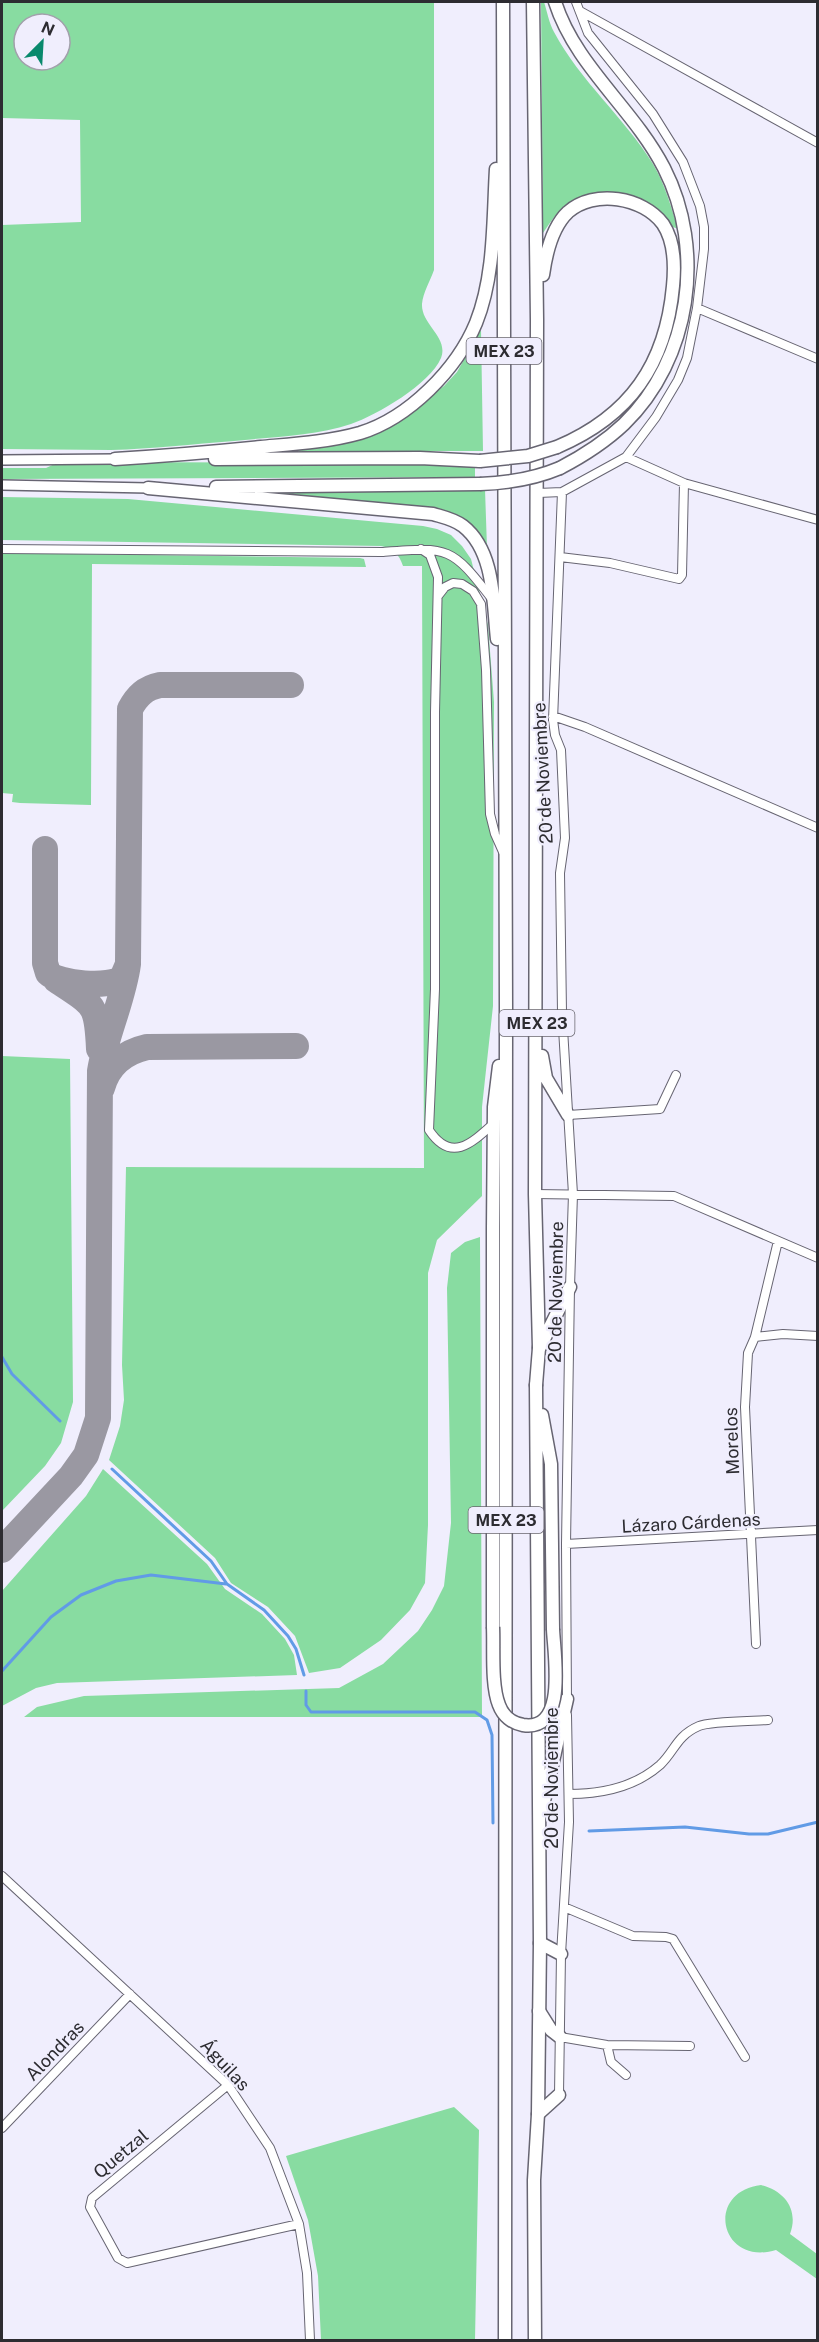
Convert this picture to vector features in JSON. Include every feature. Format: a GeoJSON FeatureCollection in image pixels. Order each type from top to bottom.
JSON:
{"type":"FeatureCollection","features":[{"type":"Feature","properties":{"kind":"main road","name":"MEX 23"},"geometry":{"type":"LineString","coordinates":[[503,2],[506,1008],[505,2340]]}},
{"type":"Feature","properties":{"kind":"main road","name":"MEX 23"},"geometry":{"type":"LineString","coordinates":[[533,2],[538,493],[536,1194],[539,1348],[536,1385],[537,1831],[540,1943],[538,2114],[534,2180],[535,2340]]}},
{"type":"Feature","properties":{"kind":"main road"},"geometry":{"type":"LineString","coordinates":[[148,488],[508,483],[546,474],[588,453],[614,433],[634,413],[653,388],[671,354],[679,330],[685,301],[688,260],[681,217],[664,168],[645,138],[580,54],[567,32],[555,2]]}},
{"type":"Feature","properties":{"kind":"main road"},"geometry":{"type":"LineString","coordinates":[[115,459],[319,442],[361,432],[388,420],[437,383],[465,345],[476,322],[484,294],[492,225],[503,76]]}},
{"type":"Feature","properties":{"kind":"main road"},"geometry":{"type":"LineString","coordinates":[[115,459],[420,458],[480,460],[528,456],[584,435],[617,410],[640,384],[656,357],[669,321],[674,276],[672,248],[663,225],[654,214],[641,206],[611,199],[595,199],[568,213],[551,239],[544,262],[537,321]]}},
{"type":"Feature","properties":{"kind":"main road"},"geometry":{"type":"LineString","coordinates":[[148,488],[433,514],[462,526],[473,537],[483,553],[488,570],[504,700]]}},
{"type":"Feature","properties":{"kind":"main road"},"geometry":{"type":"LineString","coordinates":[[506,1008],[494,1123],[493,1627],[496,1695],[499,1707],[514,1723],[525,1725],[542,1721],[554,1705],[556,1694],[551,1464],[536,1385]]}},
{"type":"Feature","properties":{"kind":"main road"},"geometry":{"type":"LineString","coordinates":[[537,1029],[546,1078],[568,1115]]}},
{"type":"Feature","properties":{"kind":"main road"},"geometry":{"type":"LineString","coordinates":[[539,1348],[570,1287]]}},
{"type":"Feature","properties":{"kind":"main road"},"geometry":{"type":"LineString","coordinates":[[537,1831],[567,1699]]}},
{"type":"Feature","properties":{"kind":"main road"},"geometry":{"type":"LineString","coordinates":[[540,1943],[561,1954]]}},
{"type":"Feature","properties":{"kind":"main road"},"geometry":{"type":"LineString","coordinates":[[539,2011],[551,2030],[560,2037]]}},
{"type":"Feature","properties":{"kind":"main road"},"geometry":{"type":"LineString","coordinates":[[538,2114],[560,2095]]}},
{"type":"Feature","properties":{"kind":"street"},"geometry":{"type":"LineString","coordinates":[[538,493],[562,492],[626,457],[656,417],[678,380],[687,358],[697,308],[704,249],[704,227],[700,206],[684,162],[653,114],[588,33],[576,2]]}},
{"type":"Feature","properties":{"kind":"street"},"geometry":{"type":"LineString","coordinates":[[580,11],[818,143]]}},
{"type":"Feature","properties":{"kind":"street"},"geometry":{"type":"LineString","coordinates":[[697,308],[818,359]]}},
{"type":"Feature","properties":{"kind":"street"},"geometry":{"type":"LineString","coordinates":[[626,457],[684,483],[818,520]]}},
{"type":"Feature","properties":{"kind":"street"},"geometry":{"type":"LineString","coordinates":[[2,462],[115,459]]}},
{"type":"Feature","properties":{"kind":"street"},"geometry":{"type":"LineString","coordinates":[[560,557],[610,564],[679,579],[682,575],[684,483]]}},
{"type":"Feature","properties":{"kind":"street"},"geometry":{"type":"LineString","coordinates":[[2,485],[148,488]]}},
{"type":"Feature","properties":{"kind":"street","name":"20 de Noviembre"},"geometry":{"type":"LineString","coordinates":[[560,2095],[561,1954],[569,1794],[566,1544],[573,1194],[562,1012],[560,873],[565,838],[561,750],[555,735],[553,716],[562,492]]}},
{"type":"Feature","properties":{"kind":"street"},"geometry":{"type":"LineString","coordinates":[[2,549],[382,552],[432,549],[451,554],[468,568],[493,600]]}},
{"type":"Feature","properties":{"kind":"street"},"geometry":{"type":"LineString","coordinates":[[421,549],[430,555],[438,577],[435,736],[435,989],[429,1130],[438,1143],[452,1149],[470,1145],[494,1123]]}},
{"type":"Feature","properties":{"kind":"street"},"geometry":{"type":"LineString","coordinates":[[437,598],[445,587],[453,583],[462,584],[473,591],[481,604],[486,670],[490,814],[495,834],[505,857]]}},
{"type":"Feature","properties":{"kind":"street"},"geometry":{"type":"LineString","coordinates":[[553,716],[585,727],[818,828]]}},
{"type":"Feature","properties":{"kind":"street"},"geometry":{"type":"LineString","coordinates":[[568,1115],[660,1109],[676,1075]]}},
{"type":"Feature","properties":{"kind":"street"},"geometry":{"type":"LineString","coordinates":[[536,1194],[674,1196],[818,1258]]}},
{"type":"Feature","properties":{"kind":"street","name":"Morelos"},"geometry":{"type":"LineString","coordinates":[[756,1644],[745,1407],[748,1353],[778,1241]]}},
{"type":"Feature","properties":{"kind":"street"},"geometry":{"type":"LineString","coordinates":[[754,1337],[783,1334],[818,1336]]}},
{"type":"Feature","properties":{"kind":"street","name":"Lázaro Cárdenas"},"geometry":{"type":"LineString","coordinates":[[566,1544],[818,1530]]}},
{"type":"Feature","properties":{"kind":"street"},"geometry":{"type":"LineString","coordinates":[[569,1794],[593,1794],[631,1783],[660,1764],[678,1739],[700,1725],[768,1720]]}},
{"type":"Feature","properties":{"kind":"street","name":"Águilas"},"geometry":{"type":"LineString","coordinates":[[2,1876],[228,2085],[270,2148],[299,2224],[307,2273],[310,2340]]}},
{"type":"Feature","properties":{"kind":"street"},"geometry":{"type":"LineString","coordinates":[[564,1907],[633,1936],[666,1936],[673,1939],[745,2056]]}},
{"type":"Feature","properties":{"kind":"street","name":"Alondras"},"geometry":{"type":"LineString","coordinates":[[2,2128],[130,1994]]}},
{"type":"Feature","properties":{"kind":"street"},"geometry":{"type":"LineString","coordinates":[[560,2037],[607,2045],[690,2046]]}},
{"type":"Feature","properties":{"kind":"street"},"geometry":{"type":"LineString","coordinates":[[607,2045],[611,2062],[626,2075]]}},
{"type":"Feature","properties":{"kind":"street","name":"Quetzal"},"geometry":{"type":"LineString","coordinates":[[228,2085],[92,2198],[90,2207],[118,2258],[127,2263],[299,2224]]}},
{"type":"Feature","properties":{"kind":"green space"},"geometry":{"type":"Polygon","coordinates":[[[2,2],[434,2],[434,270],[422,304],[426,318],[441,344],[441,358],[435,368],[415,388],[374,414],[351,424],[308,434],[142,449],[2,449],[2,225],[81,222],[80,120],[2,118],[2,2]]]}},
{"type":"Feature","properties":{"kind":"green space"},"geometry":{"type":"Polygon","coordinates":[[[541,2],[544,2],[552,28],[576,67],[629,130],[653,164],[678,229],[670,225],[654,207],[645,202],[633,198],[607,197],[593,198],[569,205],[558,213],[543,233],[541,2]]]}},
{"type":"Feature","properties":{"kind":"green space"},"geometry":{"type":"Polygon","coordinates":[[[481,330],[483,451],[288,451],[362,439],[384,429],[444,386],[457,372],[481,330]]]}},
{"type":"Feature","properties":{"kind":"green space"},"geometry":{"type":"Polygon","coordinates":[[[59,462],[475,463],[475,477],[2,479],[2,468],[46,468],[59,462]]]}},
{"type":"Feature","properties":{"kind":"green space"},"geometry":{"type":"Polygon","coordinates":[[[236,489],[485,489],[487,548],[433,510],[236,489]]]}},
{"type":"Feature","properties":{"kind":"green space"},"geometry":{"type":"Polygon","coordinates":[[[2,497],[128,499],[423,526],[451,535],[471,559],[488,625],[494,702],[493,1006],[482,1107],[482,1196],[437,1240],[428,1273],[428,1525],[425,1583],[410,1610],[381,1640],[340,1668],[309,1673],[295,1636],[268,1607],[231,1583],[215,1558],[109,1460],[120,1426],[124,1400],[122,1365],[126,1167],[424,1168],[422,566],[403,566],[395,552],[381,546],[2,540],[2,497]]]}},
{"type":"Feature","properties":{"kind":"green space"},"geometry":{"type":"Polygon","coordinates":[[[2,553],[360,558],[364,559],[366,567],[92,564],[91,805],[20,803],[12,802],[13,794],[2,793],[2,553]]]}},
{"type":"Feature","properties":{"kind":"green space"},"geometry":{"type":"Polygon","coordinates":[[[2,1056],[70,1059],[73,1402],[61,1443],[45,1466],[2,1511],[2,1056]]]}},
{"type":"Feature","properties":{"kind":"green space"},"geometry":{"type":"Polygon","coordinates":[[[480,1237],[482,1717],[24,1717],[37,1707],[84,1696],[339,1688],[383,1664],[418,1631],[444,1586],[451,1523],[447,1288],[451,1253],[465,1242],[480,1237]]]}},
{"type":"Feature","properties":{"kind":"green space"},"geometry":{"type":"Polygon","coordinates":[[[103,1469],[207,1564],[225,1589],[262,1614],[285,1639],[294,1655],[297,1675],[57,1683],[36,1688],[2,1706],[2,1591],[86,1496],[103,1469]]]}},
{"type":"Feature","properties":{"kind":"green space"},"geometry":{"type":"Polygon","coordinates":[[[454,2107],[479,2130],[475,2340],[321,2340],[318,2276],[308,2220],[286,2156],[454,2107]]]}},
{"type":"Feature","properties":{"kind":"green space"},"geometry":{"type":"Polygon","coordinates":[[[761,2185],[777,2192],[788,2203],[793,2217],[790,2234],[817,2254],[817,2279],[776,2250],[757,2252],[742,2248],[732,2239],[726,2226],[726,2213],[731,2200],[743,2190],[761,2185]]]}},
{"type":"Feature","properties":{"kind":"waterway"},"geometry":{"type":"LineString","coordinates":[[2,1357],[12,1374],[60,1421]]}},
{"type":"Feature","properties":{"kind":"waterway"},"geometry":{"type":"LineString","coordinates":[[112,1469],[211,1561],[227,1584],[264,1610],[288,1636],[296,1649],[304,1675]]}},
{"type":"Feature","properties":{"kind":"waterway"},"geometry":{"type":"LineString","coordinates":[[2,1671],[51,1617],[81,1595],[116,1581],[151,1575],[226,1584]]}},
{"type":"Feature","properties":{"kind":"waterway"},"geometry":{"type":"LineString","coordinates":[[306,1691],[306,1705],[311,1712],[475,1712],[487,1720],[492,1735],[493,1823]]}},
{"type":"Feature","properties":{"kind":"waterway"},"geometry":{"type":"LineString","coordinates":[[589,1831],[685,1827],[768,1834],[818,1822]]}},
{"type":"Feature","properties":{"kind":"taxiway"},"geometry":{"type":"LineString","coordinates":[[2,1550],[71,1476],[86,1455],[98,1418],[100,1071],[128,964],[130,709],[142,693],[160,685],[291,685]]}},
{"type":"Feature","properties":{"kind":"taxiway"},"geometry":{"type":"LineString","coordinates":[[45,849],[45,963],[48,973],[73,982],[107,983],[122,978],[128,964]]}},
{"type":"Feature","properties":{"kind":"taxiway"},"geometry":{"type":"LineString","coordinates":[[56,980],[86,1001],[95,1013],[99,1049]]}},
{"type":"Feature","properties":{"kind":"taxiway"},"geometry":{"type":"LineString","coordinates":[[102,1088],[108,1073],[118,1061],[132,1052],[147,1047],[296,1046]]}}]}
